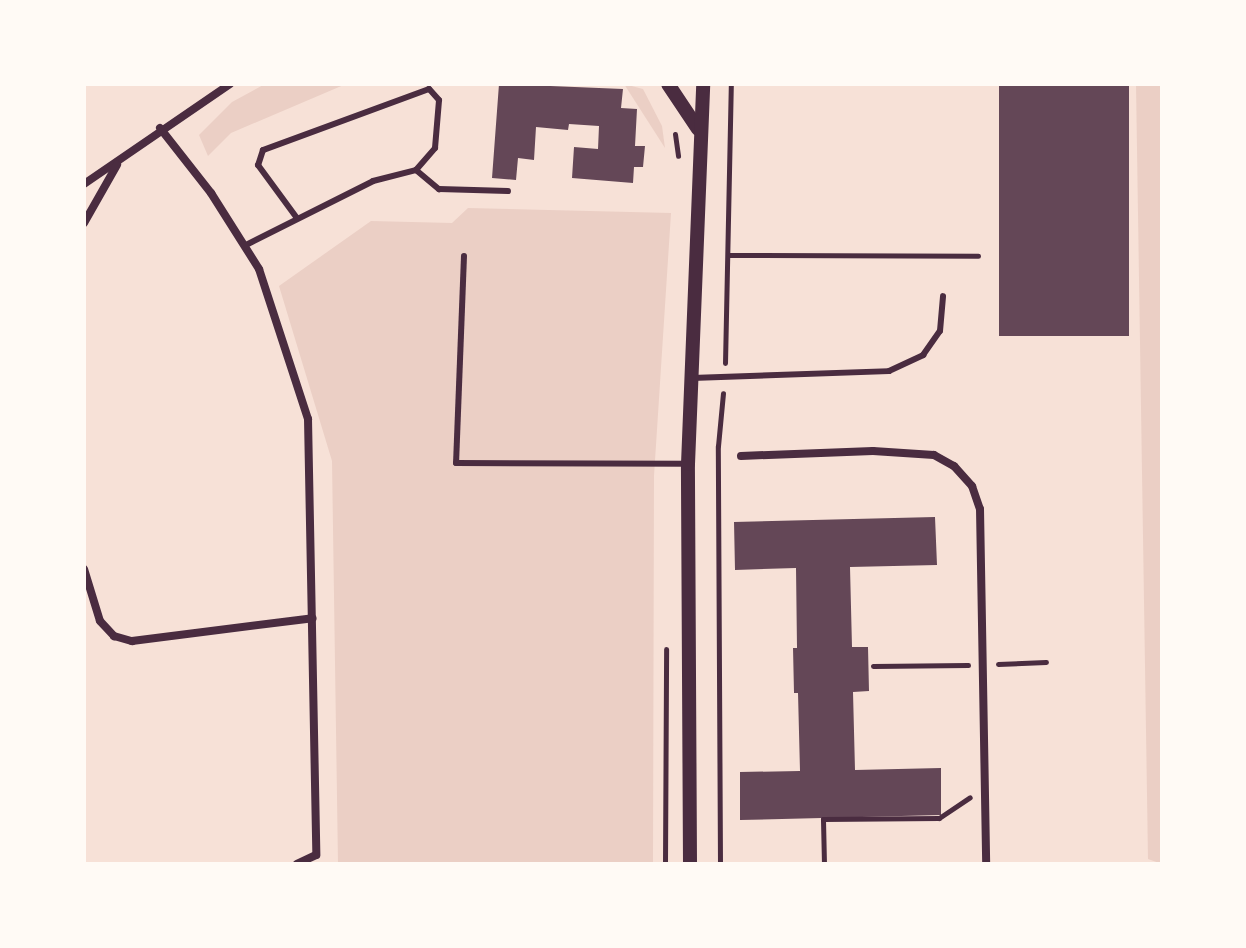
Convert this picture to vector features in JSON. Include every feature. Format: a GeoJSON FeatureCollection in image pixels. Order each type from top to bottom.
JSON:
{"type":"FeatureCollection","features":[{"type":"Feature","properties":{"kind":"street"},"geometry":{"type":"LineString","coordinates":[[84,184],[160,128],[230,84]]}},
{"type":"Feature","properties":{"kind":"street"},"geometry":{"type":"LineString","coordinates":[[668,84],[698,129]]}},
{"type":"Feature","properties":{"kind":"street"},"geometry":{"type":"LineString","coordinates":[[690,864],[688,464],[700,236],[698,129],[703,84]]}},
{"type":"Feature","properties":{"kind":"street"},"geometry":{"type":"LineString","coordinates":[[160,128],[246,245],[275,309],[308,419],[316,855],[297,864]]}},
{"type":"Feature","properties":{"kind":"street"},"geometry":{"type":"LineString","coordinates":[[84,223],[119,161]]}},
{"type":"Feature","properties":{"kind":"street"},"geometry":{"type":"LineString","coordinates":[[741,456],[873,451],[934,455],[954,466],[972,486],[980,509],[986,864]]}},
{"type":"Feature","properties":{"kind":"street"},"geometry":{"type":"LineString","coordinates":[[84,569],[100,621],[114,636],[132,641],[313,618]]}},
{"type":"Feature","properties":{"kind":"lane"},"geometry":{"type":"LineString","coordinates":[[246,245],[373,181],[416,170],[435,148],[439,100],[429,89],[263,150],[258,165],[297,218]]}},
{"type":"Feature","properties":{"kind":"lane"},"geometry":{"type":"LineString","coordinates":[[416,170],[439,189],[508,191]]}},
{"type":"Feature","properties":{"kind":"lane"},"geometry":{"type":"LineString","coordinates":[[464,256],[456,463],[688,464]]}},
{"type":"Feature","properties":{"kind":"lane"},"geometry":{"type":"LineString","coordinates":[[692,378],[889,371],[923,355],[940,331],[943,296]]}},
{"type":"Feature","properties":{"kind":"path"},"geometry":{"type":"LineString","coordinates":[[720,864],[718,446],[724,379],[731,84]]}},
{"type":"Feature","properties":{"kind":"path"},"geometry":{"type":"LineString","coordinates":[[728,255],[978,256]]}},
{"type":"Feature","properties":{"kind":"path"},"geometry":{"type":"LineString","coordinates":[[993,664],[1046,662]]}},
{"type":"Feature","properties":{"kind":"path"},"geometry":{"type":"LineString","coordinates":[[873,666],[959,665]]}},
{"type":"Feature","properties":{"kind":"path"},"geometry":{"type":"LineString","coordinates":[[824,864],[823,819],[939,818],[984,787]]}},
{"type":"Feature","properties":{"kind":"shaded area"},"geometry":{"type":"Polygon","coordinates":[[[265,84],[346,84],[231,133],[208,156],[199,135],[232,102],[265,84]]]}},
{"type":"Feature","properties":{"kind":"shaded area"},"geometry":{"type":"Polygon","coordinates":[[[624,84],[643,89],[662,126],[665,148],[624,84]]]}},
{"type":"Feature","properties":{"kind":"shaded area"},"geometry":{"type":"Polygon","coordinates":[[[1136,84],[1162,84],[1162,864],[1148,859],[1136,84]]]}},
{"type":"Feature","properties":{"kind":"shaded area"},"geometry":{"type":"Polygon","coordinates":[[[468,208],[671,213],[654,476],[653,864],[338,864],[332,461],[279,286],[371,221],[452,223],[468,208]]]}},
{"type":"Feature","properties":{"kind":"building"},"geometry":{"type":"Polygon","coordinates":[[[499,84],[623,89],[621,108],[637,109],[635,146],[645,146],[643,167],[634,167],[633,183],[572,178],[574,147],[598,149],[599,126],[569,124],[568,130],[536,127],[534,160],[518,158],[516,180],[492,178],[499,84]]]}},
{"type":"Feature","properties":{"kind":"building"},"geometry":{"type":"Polygon","coordinates":[[[999,84],[1129,84],[1129,336],[999,336],[999,84]]]}},
{"type":"Feature","properties":{"kind":"building"},"geometry":{"type":"Polygon","coordinates":[[[935,517],[937,565],[850,567],[852,647],[868,647],[869,691],[853,692],[855,770],[941,768],[941,815],[740,820],[740,772],[800,771],[798,693],[794,693],[793,648],[797,648],[796,568],[735,570],[734,522],[935,517]]]}}]}
